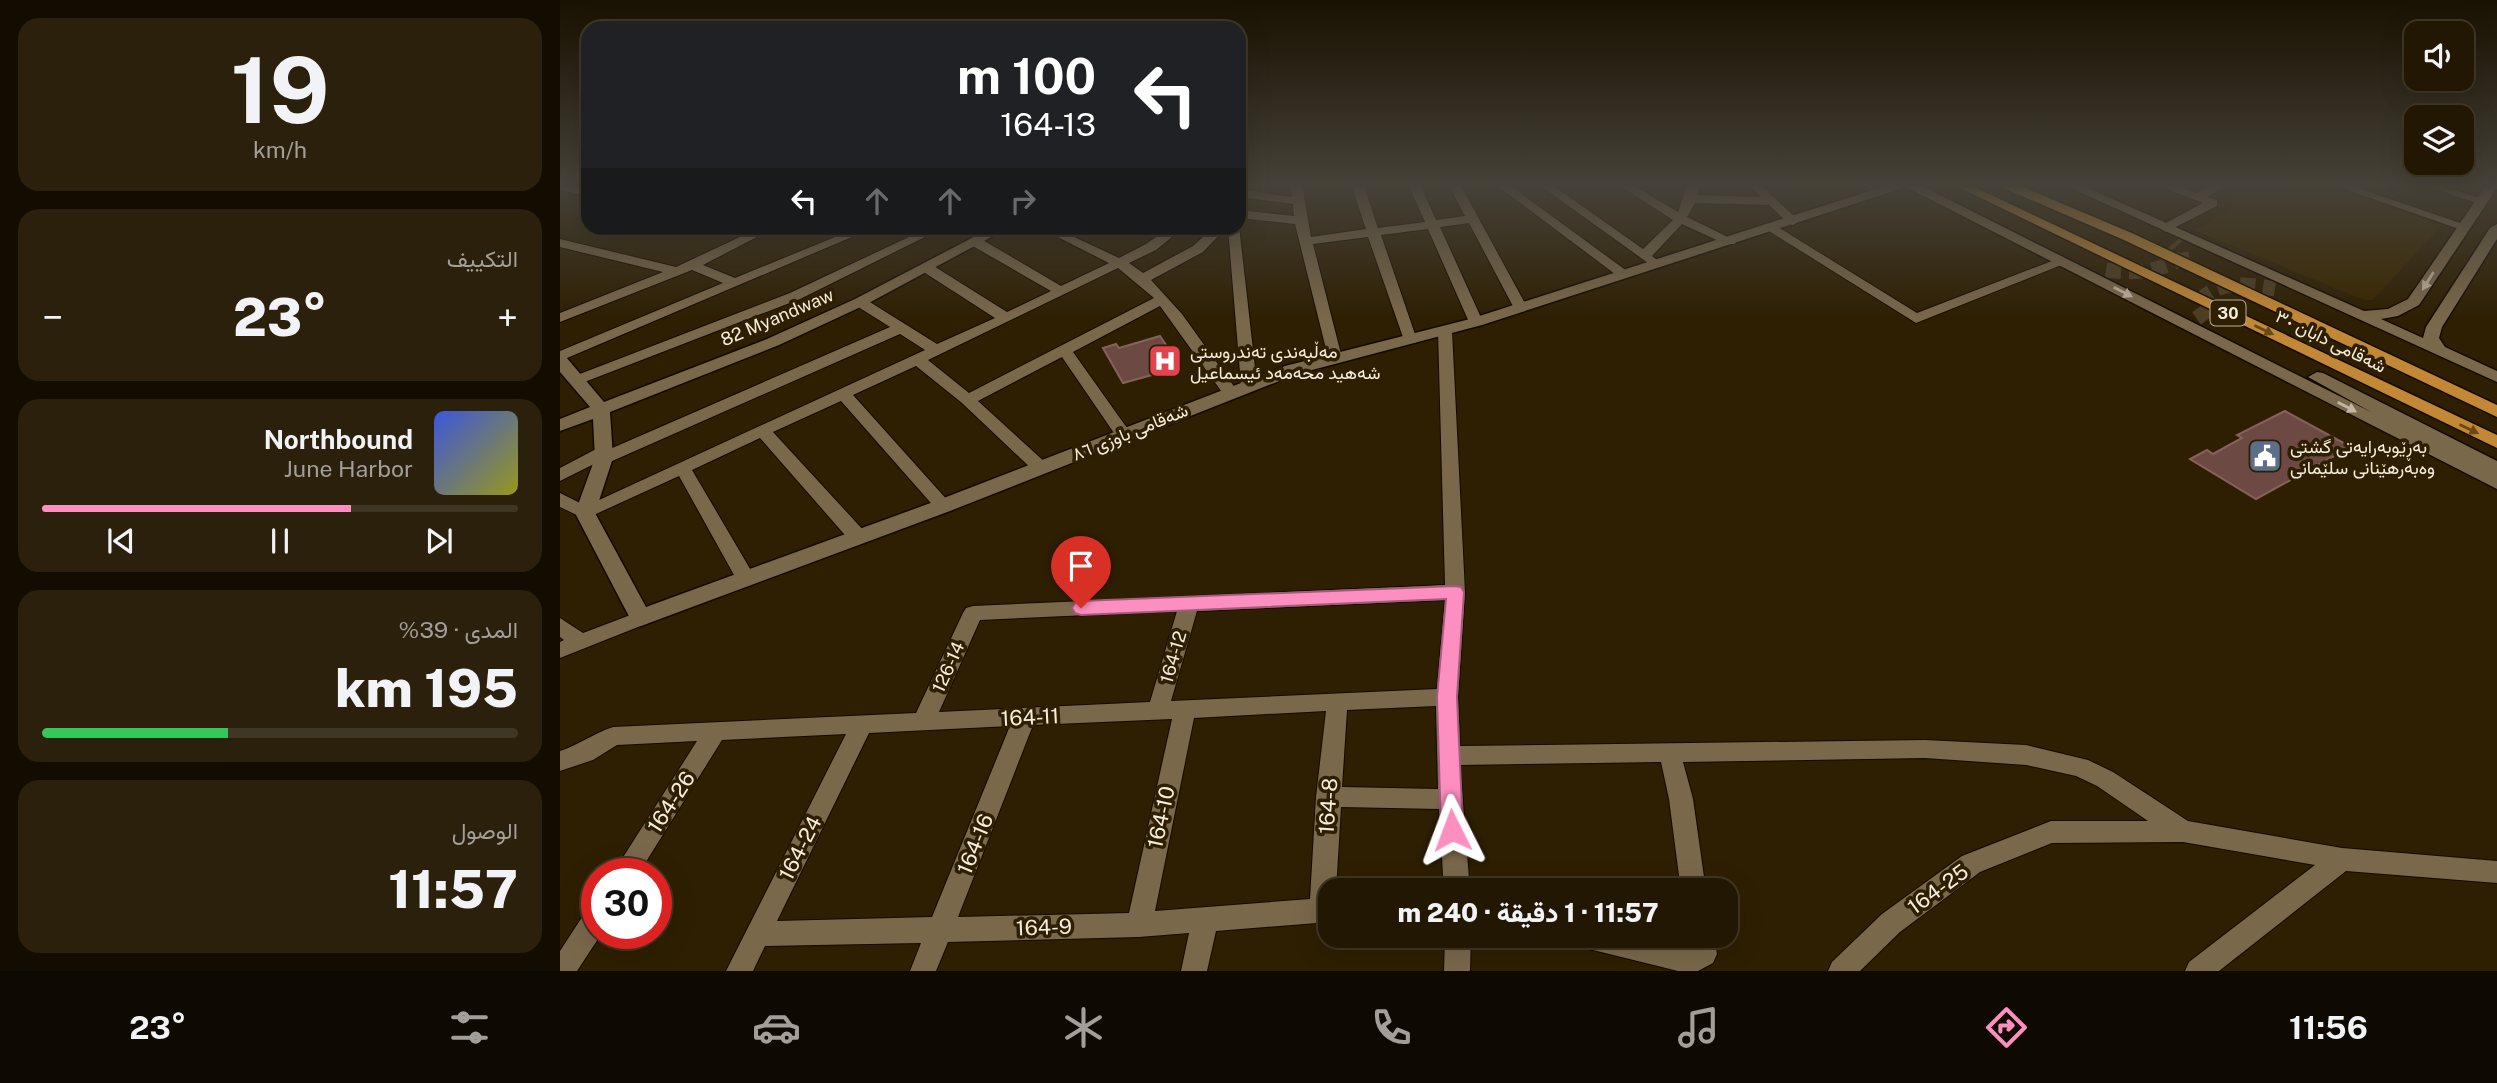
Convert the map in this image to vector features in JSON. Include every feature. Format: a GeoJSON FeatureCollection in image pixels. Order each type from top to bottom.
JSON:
{"type":"FeatureCollection","features":[{"type":"Feature","properties":{"kind":"main road","name":"شەقامی دابان ٣٠"},"geometry":{"type":"LineString","coordinates":[[2053,229],[2497,442]]}},
{"type":"Feature","properties":{"kind":"main road","name":"شەقامی دابان ٣٠"},"geometry":{"type":"LineString","coordinates":[[2111,229],[2497,412]]}},
{"type":"Feature","properties":{"kind":"street"},"geometry":{"type":"LineString","coordinates":[[1303,229],[1334,358]]}},
{"type":"Feature","properties":{"kind":"street"},"geometry":{"type":"LineString","coordinates":[[1307,241],[1396,229]]}},
{"type":"Feature","properties":{"kind":"street"},"geometry":{"type":"LineString","coordinates":[[1434,229],[1476,322]]}},
{"type":"Feature","properties":{"kind":"street"},"geometry":{"type":"LineString","coordinates":[[1479,229],[1520,307]]}},
{"type":"Feature","properties":{"kind":"street"},"geometry":{"type":"LineString","coordinates":[[1563,229],[1624,274]]}},
{"type":"Feature","properties":{"kind":"street"},"geometry":{"type":"LineString","coordinates":[[1607,229],[1650,260],[1672,229]]}},
{"type":"Feature","properties":{"kind":"street"},"geometry":{"type":"LineString","coordinates":[[1703,229],[1730,241]]}},
{"type":"Feature","properties":{"kind":"street","name":"شەقامی باوزی ٨٦"},"geometry":{"type":"LineString","coordinates":[[641,618],[943,506],[1250,384],[1334,358],[1476,322],[1624,274],[1650,260],[1769,229]]}},
{"type":"Feature","properties":{"kind":"street"},"geometry":{"type":"LineString","coordinates":[[1775,229],[1916,319],[2062,261]]}},
{"type":"Feature","properties":{"kind":"street"},"geometry":{"type":"LineString","coordinates":[[1999,229],[2497,483]]}},
{"type":"Feature","properties":{"kind":"street"},"geometry":{"type":"LineString","coordinates":[[2022,229],[2106,270]]}},
{"type":"Feature","properties":{"kind":"street"},"geometry":{"type":"LineString","coordinates":[[2154,229],[2174,243]]}},
{"type":"Feature","properties":{"kind":"street"},"geometry":{"type":"LineString","coordinates":[[2169,229],[2497,377]]}},
{"type":"Feature","properties":{"kind":"street"},"geometry":{"type":"LineString","coordinates":[[2362,316],[2392,313],[2414,302],[2461,229]]}},
{"type":"Feature","properties":{"kind":"street"},"geometry":{"type":"LineString","coordinates":[[2438,350],[2431,338],[2434,327],[2496,229]]}},
{"type":"Feature","properties":{"kind":"street"},"geometry":{"type":"LineString","coordinates":[[1374,232],[1410,340]]}},
{"type":"Feature","properties":{"kind":"street"},"geometry":{"type":"LineString","coordinates":[[560,318],[692,265],[752,235]]}},
{"type":"Feature","properties":{"kind":"street"},"geometry":{"type":"LineString","coordinates":[[565,367],[735,283],[850,235]]}},
{"type":"Feature","properties":{"kind":"street"},"geometry":{"type":"LineString","coordinates":[[565,367],[795,296],[922,235]]}},
{"type":"Feature","properties":{"kind":"street","name":"82 Myandwaw"},"geometry":{"type":"LineString","coordinates":[[560,425],[773,342],[860,302],[988,235]]}},
{"type":"Feature","properties":{"kind":"street"},"geometry":{"type":"LineString","coordinates":[[1060,235],[1117,263],[1142,279],[1230,392]]}},
{"type":"Feature","properties":{"kind":"street"},"geometry":{"type":"LineString","coordinates":[[585,513],[1006,318],[1151,247],[1167,235]]}},
{"type":"Feature","properties":{"kind":"street"},"geometry":{"type":"LineString","coordinates":[[1142,279],[1198,249],[1213,235]]}},
{"type":"Feature","properties":{"kind":"street"},"geometry":{"type":"LineString","coordinates":[[1238,235],[1250,384]]}},
{"type":"Feature","properties":{"kind":"street"},"geometry":{"type":"LineString","coordinates":[[976,242],[1061,291]]}},
{"type":"Feature","properties":{"kind":"street"},"geometry":{"type":"LineString","coordinates":[[560,243],[676,271]]}},
{"type":"Feature","properties":{"kind":"street"},"geometry":{"type":"LineString","coordinates":[[2443,257],[2473,266]]}},
{"type":"Feature","properties":{"kind":"street"},"geometry":{"type":"LineString","coordinates":[[692,265],[735,283]]}},
{"type":"Feature","properties":{"kind":"street"},"geometry":{"type":"LineString","coordinates":[[927,268],[1006,318]]}},
{"type":"Feature","properties":{"kind":"street"},"geometry":{"type":"LineString","coordinates":[[2275,289],[2316,303],[2497,386]]}},
{"type":"Feature","properties":{"kind":"street"},"geometry":{"type":"LineString","coordinates":[[968,400],[1161,300]]}},
{"type":"Feature","properties":{"kind":"street"},"geometry":{"type":"LineString","coordinates":[[860,302],[935,350]]}},
{"type":"Feature","properties":{"kind":"street"},"geometry":{"type":"LineString","coordinates":[[2207,320],[2497,469]]}},
{"type":"Feature","properties":{"kind":"street"},"geometry":{"type":"LineString","coordinates":[[560,475],[901,328]]}},
{"type":"Feature","properties":{"kind":"street"},"geometry":{"type":"LineString","coordinates":[[1445,331],[1455,592],[1447,697],[1456,878]]}},
{"type":"Feature","properties":{"kind":"street"},"geometry":{"type":"LineString","coordinates":[[1065,351],[1124,435]]}},
{"type":"Feature","properties":{"kind":"street"},"geometry":{"type":"LineString","coordinates":[[917,359],[968,400],[1041,468]]}},
{"type":"Feature","properties":{"kind":"street"},"geometry":{"type":"LineString","coordinates":[[565,367],[601,409],[604,455],[585,513]]}},
{"type":"Feature","properties":{"kind":"street"},"geometry":{"type":"LineString","coordinates":[[843,393],[943,506]]}},
{"type":"Feature","properties":{"kind":"street"},"geometry":{"type":"LineString","coordinates":[[762,430],[858,537]]}},
{"type":"Feature","properties":{"kind":"street"},"geometry":{"type":"LineString","coordinates":[[682,467],[746,579]]}},
{"type":"Feature","properties":{"kind":"street"},"geometry":{"type":"LineString","coordinates":[[560,499],[585,513],[641,618],[560,650]]}},
{"type":"Feature","properties":{"kind":"street"},"geometry":{"type":"LineString","coordinates":[[1189,603],[1455,592]]}},
{"type":"Feature","properties":{"kind":"street","name":"126-14"},"geometry":{"type":"LineString","coordinates":[[923,722],[973,613],[1189,603]]}},
{"type":"Feature","properties":{"kind":"street","name":"164-12"},"geometry":{"type":"LineString","coordinates":[[1158,710],[1189,603]]}},
{"type":"Feature","properties":{"kind":"street"},"geometry":{"type":"LineString","coordinates":[[560,626],[580,641]]}},
{"type":"Feature","properties":{"kind":"street","name":"164-11"},"geometry":{"type":"LineString","coordinates":[[560,761],[585,753],[613,736],[1447,697]]}},
{"type":"Feature","properties":{"kind":"street","name":"164-8"},"geometry":{"type":"LineString","coordinates":[[1327,878],[1328,797],[1337,703]]}},
{"type":"Feature","properties":{"kind":"street","name":"164-10"},"geometry":{"type":"LineString","coordinates":[[1139,925],[1185,710]]}},
{"type":"Feature","properties":{"kind":"street","name":"164-16"},"geometry":{"type":"LineString","coordinates":[[923,971],[1025,717]]}},
{"type":"Feature","properties":{"kind":"street","name":"164-24"},"geometry":{"type":"LineString","coordinates":[[739,971],[862,724]]}},
{"type":"Feature","properties":{"kind":"street","name":"164-26"},"geometry":{"type":"LineString","coordinates":[[635,858],[716,731]]}},
{"type":"Feature","properties":{"kind":"street"},"geometry":{"type":"LineString","coordinates":[[1451,756],[1924,749],[2026,755],[2080,767],[2105,779],[2183,831],[2342,859],[2497,872]]}},
{"type":"Feature","properties":{"kind":"street"},"geometry":{"type":"LineString","coordinates":[[1670,753],[1681,800],[1692,878]]}},
{"type":"Feature","properties":{"kind":"street"},"geometry":{"type":"LineString","coordinates":[[1328,797],[1450,799]]}},
{"type":"Feature","properties":{"kind":"street","name":"164-25"},"geometry":{"type":"LineString","coordinates":[[1841,971],[1891,923],[1971,864],[2051,832],[2183,831]]}},
{"type":"Feature","properties":{"kind":"street"},"geometry":{"type":"LineString","coordinates":[[2199,971],[2342,859]]}},
{"type":"Feature","properties":{"kind":"street","name":"164-9"},"geometry":{"type":"LineString","coordinates":[[757,934],[1139,925],[1318,911]]}},
{"type":"Feature","properties":{"kind":"street"},"geometry":{"type":"LineString","coordinates":[[1194,971],[1205,921]]}},
{"type":"Feature","properties":{"kind":"street"},"geometry":{"type":"LineString","coordinates":[[562,971],[581,942]]}},
{"type":"Feature","properties":{"kind":"street"},"geometry":{"type":"LineString","coordinates":[[1457,971],[1458,948]]}},
{"type":"Feature","properties":{"kind":"street"},"geometry":{"type":"LineString","coordinates":[[1641,948],[1663,951],[1690,966],[1704,954],[1703,948]]}},
{"type":"Feature","properties":{"kind":"street"},"geometry":{"type":"LineString","coordinates":[[722,971],[739,971]]}},
{"type":"Feature","properties":{"kind":"shaded area"},"geometry":{"type":"Polygon","coordinates":[[[2438,229],[2373,300],[2364,300],[2194,230],[2438,229]]]}},
{"type":"Feature","properties":{"kind":"building","name":"مەڵبەندی تەندروستی شەهید محەمەد ئیسماعیل"},"geometry":{"type":"Polygon","coordinates":[[[1160,336],[1179,364],[1169,368],[1170,370],[1123,383],[1103,348],[1116,344],[1119,348],[1160,336]]]}},
{"type":"Feature","properties":{"kind":"building","name":"بەڕێوبەرایەتی گشتی وەبەرهێنانی سلێمانی"},"geometry":{"type":"Polygon","coordinates":[[[2285,411],[2351,447],[2256,499],[2190,459],[2207,450],[2213,454],[2242,438],[2237,435],[2285,411]]]}},
{"type":"Feature","properties":{"kind":"tunnel"},"geometry":{"type":"LineString","coordinates":[[2106,270],[2145,271],[2173,263],[2182,258],[2181,251],[2174,243]]}},
{"type":"Feature","properties":{"kind":"tunnel"},"geometry":{"type":"LineString","coordinates":[[2207,320],[2196,305],[2213,291],[2232,285],[2275,289]]}},
{"type":"Feature","properties":{"kind":"place","name":"مەڵبەندی تەندروستی شەهید محەمەد ئیسماعیل"},"geometry":{"type":"Point","coordinates":[1165,361]}},
{"type":"Feature","properties":{"kind":"place","name":"بەڕێوبەرایەتی گشتی وەبەرهێنانی سلێمانی"},"geometry":{"type":"Point","coordinates":[2265,456]}},
{"type":"Feature","properties":{"kind":"route"},"geometry":{"type":"LineString","coordinates":[[1081,608],[1455,592],[1447,697],[1452,830]]}}]}
